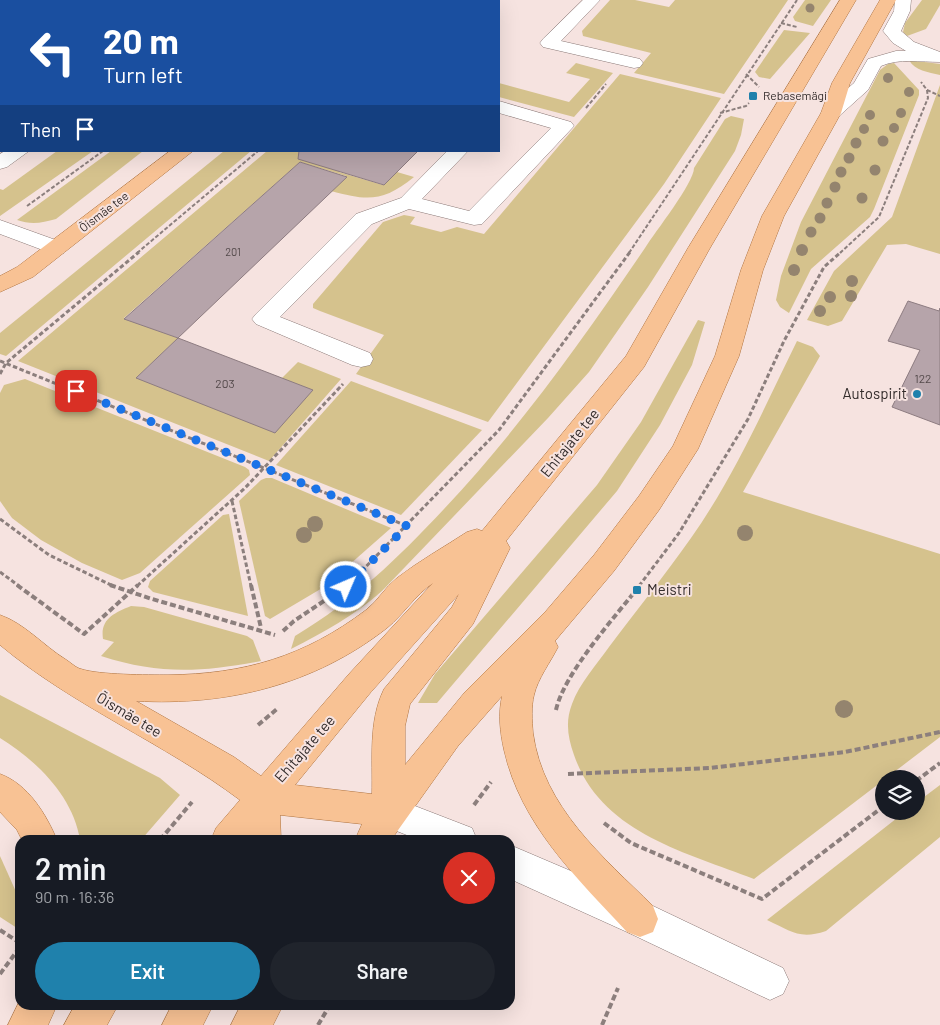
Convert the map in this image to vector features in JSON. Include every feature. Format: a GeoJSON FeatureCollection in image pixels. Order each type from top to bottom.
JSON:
{"type":"FeatureCollection","features":[{"type":"Feature","properties":{"kind":"main road","name":"Ehitajate tee"},"geometry":{"type":"LineString","coordinates":[[232,835],[360,683],[510,519],[634,361],[848,0]]}},
{"type":"Feature","properties":{"kind":"main road"},"geometry":{"type":"LineString","coordinates":[[375,835],[389,812],[417,774],[476,702],[557,620],[616,548],[684,449],[728,356],[752,270],[773,216],[831,113],[841,83],[888,0]]}},
{"type":"Feature","properties":{"kind":"main road","name":"Õismäe tee"},"geometry":{"type":"LineString","coordinates":[[0,285],[25,272],[182,152]]}},
{"type":"Feature","properties":{"kind":"main road","name":"Õismäe tee"},"geometry":{"type":"LineString","coordinates":[[0,301],[25,272]]}},
{"type":"Feature","properties":{"kind":"main road"},"geometry":{"type":"LineString","coordinates":[[75,682],[135,689],[192,690],[244,682],[279,674],[313,660],[344,642],[378,618],[409,585],[510,519]]}},
{"type":"Feature","properties":{"kind":"main road"},"geometry":{"type":"LineString","coordinates":[[389,812],[389,734],[395,699],[463,615],[510,519]]}},
{"type":"Feature","properties":{"kind":"main road"},"geometry":{"type":"LineString","coordinates":[[557,620],[519,693],[514,717],[521,763],[532,792],[561,836],[640,919]]}},
{"type":"Feature","properties":{"kind":"main road","name":"Õismäe tee"},"geometry":{"type":"LineString","coordinates":[[0,627],[35,656],[75,682],[222,767],[263,797]]}},
{"type":"Feature","properties":{"kind":"main road"},"geometry":{"type":"LineString","coordinates":[[0,789],[29,819],[37,835]]}},
{"type":"Feature","properties":{"kind":"main road"},"geometry":{"type":"LineString","coordinates":[[264,835],[263,797],[389,812]]}},
{"type":"Feature","properties":{"kind":"main road"},"geometry":{"type":"LineString","coordinates":[[27,1025],[35,1010]]}},
{"type":"Feature","properties":{"kind":"main road"},"geometry":{"type":"LineString","coordinates":[[83,1025],[95,1010]]}},
{"type":"Feature","properties":{"kind":"main road"},"geometry":{"type":"LineString","coordinates":[[181,1025],[191,1010]]}},
{"type":"Feature","properties":{"kind":"main road"},"geometry":{"type":"LineString","coordinates":[[250,1025],[260,1010]]}},
{"type":"Feature","properties":{"kind":"street"},"geometry":{"type":"LineString","coordinates":[[592,0],[549,43],[634,63]]}},
{"type":"Feature","properties":{"kind":"street"},"geometry":{"type":"LineString","coordinates":[[903,0],[902,11],[892,31],[895,36],[912,47],[940,57]]}},
{"type":"Feature","properties":{"kind":"street"},"geometry":{"type":"LineString","coordinates":[[831,113],[861,86],[874,63],[902,56],[940,57]]}},
{"type":"Feature","properties":{"kind":"street"},"geometry":{"type":"LineString","coordinates":[[408,202],[474,219],[564,126],[500,107]]}},
{"type":"Feature","properties":{"kind":"street"},"geometry":{"type":"LineString","coordinates":[[0,163],[17,152]]}},
{"type":"Feature","properties":{"kind":"street"},"geometry":{"type":"LineString","coordinates":[[355,368],[264,319],[364,219],[408,202],[457,152]]}},
{"type":"Feature","properties":{"kind":"street"},"geometry":{"type":"LineString","coordinates":[[0,226],[56,248]]}},
{"type":"Feature","properties":{"kind":"street"},"geometry":{"type":"LineString","coordinates":[[389,812],[447,835]]}},
{"type":"Feature","properties":{"kind":"street"},"geometry":{"type":"LineString","coordinates":[[515,864],[640,919],[770,981]]}},
{"type":"Feature","properties":{"kind":"path"},"geometry":{"type":"LineString","coordinates":[[0,519],[53,559],[126,592],[223,620],[260,628],[278,636],[294,621],[346,587],[499,430],[636,243],[720,113],[797,0]]}},
{"type":"Feature","properties":{"kind":"path"},"geometry":{"type":"LineString","coordinates":[[746,74],[760,86],[756,91]]}},
{"type":"Feature","properties":{"kind":"path"},"geometry":{"type":"LineString","coordinates":[[564,126],[571,125],[612,78]]}},
{"type":"Feature","properties":{"kind":"path"},"geometry":{"type":"LineString","coordinates":[[555,715],[559,696],[572,674],[679,533],[738,435],[824,267],[879,217],[928,98],[926,90],[919,80]]}},
{"type":"Feature","properties":{"kind":"path"},"geometry":{"type":"LineString","coordinates":[[926,90],[940,96]]}},
{"type":"Feature","properties":{"kind":"path"},"geometry":{"type":"LineString","coordinates":[[720,113],[746,106],[750,101]]}},
{"type":"Feature","properties":{"kind":"path"},"geometry":{"type":"LineString","coordinates":[[26,206],[102,152]]}},
{"type":"Feature","properties":{"kind":"path"},"geometry":{"type":"LineString","coordinates":[[0,374],[6,364],[257,152]]}},
{"type":"Feature","properties":{"kind":"path"},"geometry":{"type":"LineString","coordinates":[[0,361],[407,526]]}},
{"type":"Feature","properties":{"kind":"path"},"geometry":{"type":"LineString","coordinates":[[0,572],[84,634],[126,592],[232,501],[267,468],[355,368]]}},
{"type":"Feature","properties":{"kind":"path"},"geometry":{"type":"LineString","coordinates":[[232,501],[260,628]]}},
{"type":"Feature","properties":{"kind":"path"},"geometry":{"type":"LineString","coordinates":[[567,774],[710,768],[845,752],[940,732]]}},
{"type":"Feature","properties":{"kind":"path"},"geometry":{"type":"LineString","coordinates":[[925,774],[940,763]]}},
{"type":"Feature","properties":{"kind":"path"},"geometry":{"type":"LineString","coordinates":[[563,767],[571,781]]}},
{"type":"Feature","properties":{"kind":"path"},"geometry":{"type":"LineString","coordinates":[[472,808],[496,773]]}},
{"type":"Feature","properties":{"kind":"path"},"geometry":{"type":"LineString","coordinates":[[164,835],[192,802]]}},
{"type":"Feature","properties":{"kind":"path"},"geometry":{"type":"LineString","coordinates":[[600,819],[631,843],[762,899],[875,813]]}},
{"type":"Feature","properties":{"kind":"path"},"geometry":{"type":"LineString","coordinates":[[0,930],[15,941]]}},
{"type":"Feature","properties":{"kind":"path"},"geometry":{"type":"LineString","coordinates":[[0,974],[15,952]]}},
{"type":"Feature","properties":{"kind":"path"},"geometry":{"type":"LineString","coordinates":[[602,1025],[618,988]]}},
{"type":"Feature","properties":{"kind":"path"},"geometry":{"type":"LineString","coordinates":[[318,1025],[327,1010]]}},
{"type":"Feature","properties":{"kind":"shaded area"},"geometry":{"type":"Polygon","coordinates":[[[610,0],[635,0],[669,7],[675,0],[788,0],[724,94],[634,73],[651,53],[583,36],[582,31],[610,0]]]}},
{"type":"Feature","properties":{"kind":"shaded area"},"geometry":{"type":"Polygon","coordinates":[[[805,0],[831,0],[813,26],[795,21],[793,17],[805,0]]]}},
{"type":"Feature","properties":{"kind":"shaded area"},"geometry":{"type":"Polygon","coordinates":[[[922,0],[940,0],[940,5],[926,29],[907,36],[903,32],[905,23],[922,0]]]}},
{"type":"Feature","properties":{"kind":"shaded area"},"geometry":{"type":"Polygon","coordinates":[[[784,30],[810,33],[770,79],[759,77],[755,72],[784,30]]]}},
{"type":"Feature","properties":{"kind":"shaded area"},"geometry":{"type":"Polygon","coordinates":[[[909,60],[940,64],[940,75],[918,69],[909,60]]]}},
{"type":"Feature","properties":{"kind":"shaded area"},"geometry":{"type":"Polygon","coordinates":[[[576,63],[613,73],[574,117],[500,97],[500,83],[569,102],[590,79],[566,73],[576,63]]]}},
{"type":"Feature","properties":{"kind":"shaded area"},"geometry":{"type":"Polygon","coordinates":[[[894,63],[919,90],[919,95],[874,209],[870,217],[811,269],[789,313],[780,307],[776,300],[781,276],[801,222],[880,70],[888,64],[894,63]]]}},
{"type":"Feature","properties":{"kind":"shaded area"},"geometry":{"type":"Polygon","coordinates":[[[620,74],[721,98],[664,184],[488,422],[356,374],[384,335],[313,308],[313,304],[383,222],[404,215],[415,217],[410,224],[441,232],[457,227],[484,234],[620,74]]]}},
{"type":"Feature","properties":{"kind":"shaded area"},"geometry":{"type":"Polygon","coordinates":[[[940,85],[940,254],[906,244],[887,245],[842,321],[828,326],[807,320],[834,271],[892,217],[940,85]]]}},
{"type":"Feature","properties":{"kind":"shaded area"},"geometry":{"type":"Polygon","coordinates":[[[731,116],[744,119],[735,151],[648,287],[589,372],[548,418],[382,591],[350,616],[291,649],[295,636],[356,593],[409,545],[499,447],[598,316],[681,196],[688,185],[694,168],[725,119],[731,116]]]}},
{"type":"Feature","properties":{"kind":"shaded area"},"geometry":{"type":"Polygon","coordinates":[[[56,152],[92,152],[0,216],[0,189],[3,190],[56,152]]]}},
{"type":"Feature","properties":{"kind":"shaded area"},"geometry":{"type":"Polygon","coordinates":[[[110,152],[142,152],[56,219],[36,223],[17,220],[110,152]]]}},
{"type":"Feature","properties":{"kind":"shaded area"},"geometry":{"type":"Polygon","coordinates":[[[223,152],[250,152],[6,356],[0,354],[0,333],[223,152]]]}},
{"type":"Feature","properties":{"kind":"shaded area"},"geometry":{"type":"Polygon","coordinates":[[[266,152],[359,152],[339,172],[383,185],[397,172],[414,177],[384,195],[365,198],[355,197],[331,191],[346,176],[300,162],[124,318],[178,338],[136,378],[282,378],[298,362],[341,379],[269,461],[18,361],[266,152]]]}},
{"type":"Feature","properties":{"kind":"shaded area"},"geometry":{"type":"Polygon","coordinates":[[[698,320],[705,322],[692,365],[660,425],[617,491],[437,703],[418,703],[435,674],[597,485],[641,422],[698,320]]]}},
{"type":"Feature","properties":{"kind":"shaded area"},"geometry":{"type":"Polygon","coordinates":[[[797,341],[813,347],[820,356],[743,492],[940,554],[940,737],[897,770],[875,770],[875,787],[754,879],[674,848],[648,836],[625,821],[604,803],[587,782],[572,749],[568,724],[572,704],[584,682],[707,515],[748,442],[797,341]]]}},
{"type":"Feature","properties":{"kind":"shaded area"},"geometry":{"type":"Polygon","coordinates":[[[25,379],[245,467],[249,470],[250,475],[140,573],[122,580],[82,563],[41,540],[12,518],[0,501],[0,393],[4,385],[25,379]]]}},
{"type":"Feature","properties":{"kind":"shaded area"},"geometry":{"type":"Polygon","coordinates":[[[351,381],[482,430],[401,515],[276,465],[351,381]]]}},
{"type":"Feature","properties":{"kind":"shaded area"},"geometry":{"type":"Polygon","coordinates":[[[272,478],[391,528],[324,587],[270,619],[265,616],[239,501],[261,480],[272,478]]]}},
{"type":"Feature","properties":{"kind":"shaded area"},"geometry":{"type":"Polygon","coordinates":[[[229,514],[248,616],[153,592],[148,587],[150,581],[223,515],[229,514]]]}},
{"type":"Feature","properties":{"kind":"shaded area"},"geometry":{"type":"Polygon","coordinates":[[[131,606],[144,607],[247,636],[253,640],[261,661],[219,668],[181,670],[142,666],[101,656],[114,642],[103,639],[106,622],[114,614],[131,606]]]}},
{"type":"Feature","properties":{"kind":"shaded area"},"geometry":{"type":"Polygon","coordinates":[[[0,695],[160,778],[180,795],[145,835],[79,835],[70,809],[51,781],[27,757],[0,738],[0,695]]]}},
{"type":"Feature","properties":{"kind":"shaded area"},"geometry":{"type":"Polygon","coordinates":[[[940,785],[940,837],[826,931],[809,935],[795,933],[767,920],[895,820],[925,820],[925,796],[940,785]]]}},
{"type":"Feature","properties":{"kind":"shaded area"},"geometry":{"type":"Polygon","coordinates":[[[0,856],[15,890],[15,927],[0,917],[0,856]]]}},
{"type":"Feature","properties":{"kind":"building"},"geometry":{"type":"Polygon","coordinates":[[[299,152],[417,152],[384,185],[298,159],[299,152]]]}},
{"type":"Feature","properties":{"kind":"building"},"geometry":{"type":"Polygon","coordinates":[[[300,162],[347,177],[178,338],[124,319],[300,162]]]}},
{"type":"Feature","properties":{"kind":"building"},"geometry":{"type":"Polygon","coordinates":[[[908,301],[939,311],[940,308],[940,425],[892,407],[920,350],[888,341],[908,301]]]}},
{"type":"Feature","properties":{"kind":"building"},"geometry":{"type":"Polygon","coordinates":[[[178,338],[313,390],[275,433],[136,378],[178,338]]]}},
{"type":"Feature","properties":{"kind":"place","name":"Rebasemägi"},"geometry":{"type":"Point","coordinates":[753,96]}},
{"type":"Feature","properties":{"kind":"place","name":"Autospirit"},"geometry":{"type":"Point","coordinates":[917,394]}},
{"type":"Feature","properties":{"kind":"place","name":"Meistri"},"geometry":{"type":"Point","coordinates":[637,590]}},
{"type":"Feature","properties":{"kind":"route"},"geometry":{"type":"LineString","coordinates":[[76,391],[407,526],[346,587]]}}]}
